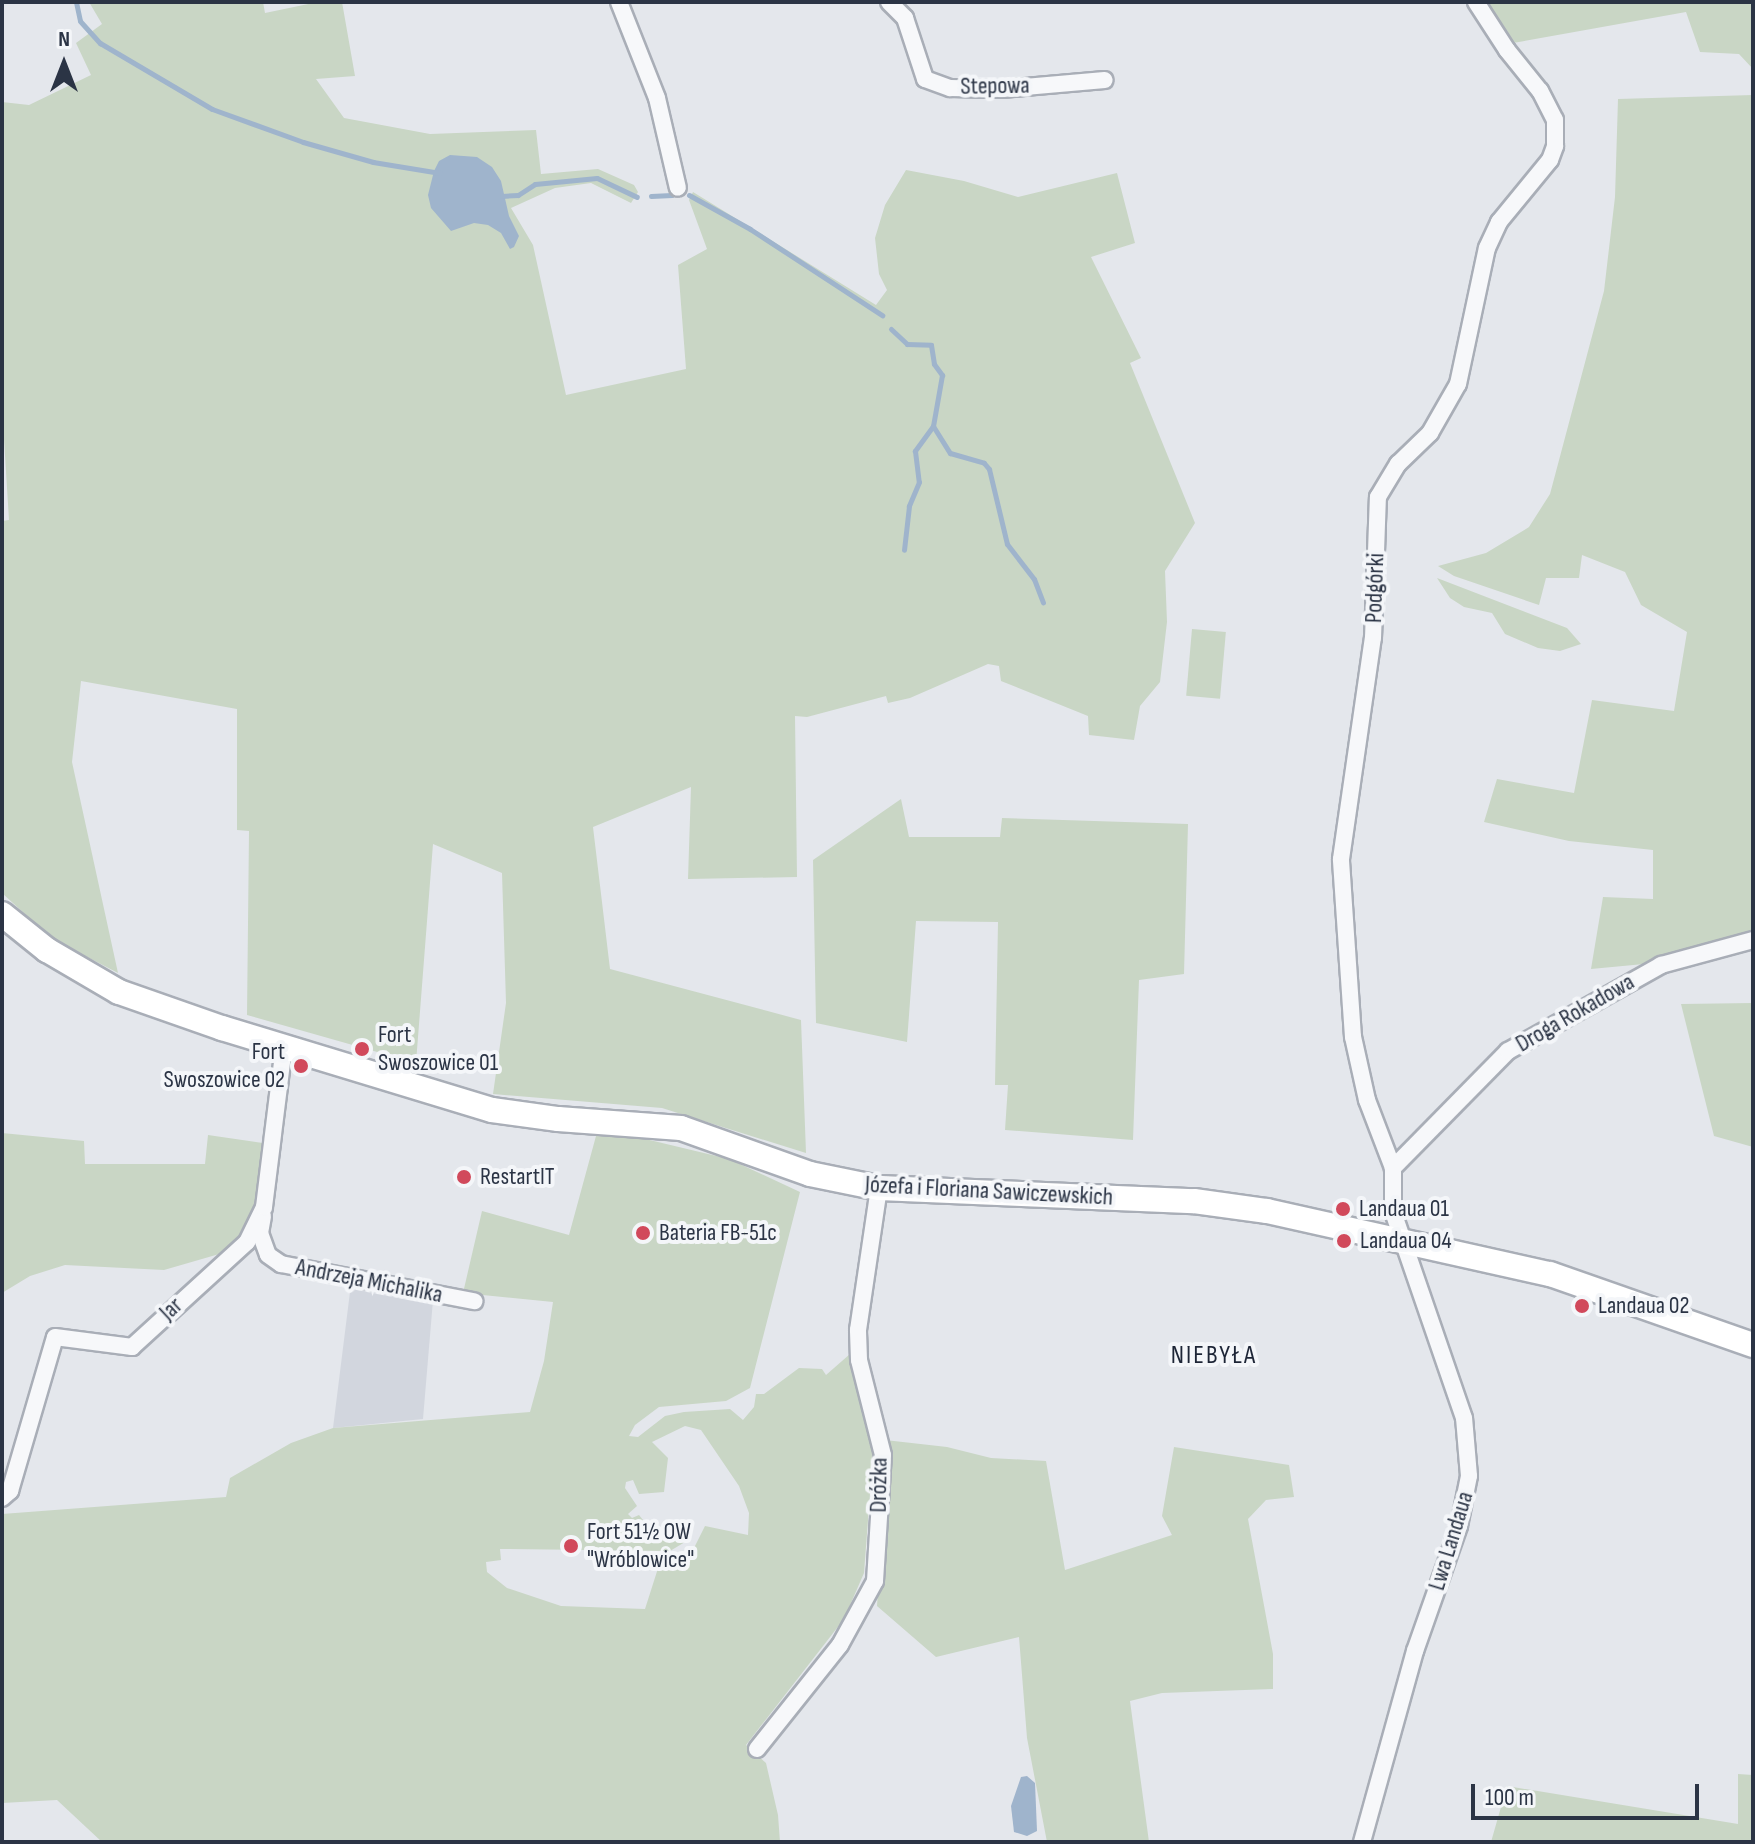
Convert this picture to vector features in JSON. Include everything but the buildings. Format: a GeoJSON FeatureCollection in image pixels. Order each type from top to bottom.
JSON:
{"type":"FeatureCollection","features":[{"type":"Feature","properties":{"kind":"street"},"geometry":{"type":"LineString","coordinates":[[619,2],[657,98],[678,188]]}},
{"type":"Feature","properties":{"kind":"street","name":"Stepowa"},"geometry":{"type":"LineString","coordinates":[[889,2],[905,18],[925,79],[950,88],[1002,89],[1105,80]]}},
{"type":"Feature","properties":{"kind":"street","name":"Podgórki"},"geometry":{"type":"LineString","coordinates":[[1402,1240],[1393,1212],[1393,1168],[1367,1100],[1353,1037],[1341,859],[1373,638],[1378,497],[1398,464],[1430,433],[1458,384],[1487,248],[1499,222],[1550,160],[1555,146],[1555,120],[1540,91],[1507,50],[1476,2]]}},
{"type":"Feature","properties":{"kind":"street","name":"Józefa i Floriana Sawiczewskich"},"geometry":{"type":"LineString","coordinates":[[2,914],[47,950],[119,992],[492,1110],[543,1118],[681,1128],[810,1174],[879,1188],[1194,1201],[1267,1211],[1550,1274],[1753,1345]]}},
{"type":"Feature","properties":{"kind":"street","name":"Droga Rokadowa"},"geometry":{"type":"LineString","coordinates":[[1393,1168],[1508,1051],[1661,965],[1753,940]]}},
{"type":"Feature","properties":{"kind":"street","name":"Jar"},"geometry":{"type":"LineString","coordinates":[[2,1498],[10,1491],[55,1337],[132,1347],[247,1242],[264,1207],[284,1046]]}},
{"type":"Feature","properties":{"kind":"street","name":"Dróżka"},"geometry":{"type":"LineString","coordinates":[[757,1749],[840,1645],[875,1581],[883,1455],[867,1396],[858,1330],[879,1188]]}},
{"type":"Feature","properties":{"kind":"street","name":"Andrzeja Michalika"},"geometry":{"type":"LineString","coordinates":[[264,1207],[260,1233],[268,1255],[281,1264],[474,1301]]}},
{"type":"Feature","properties":{"kind":"street","name":"Lwa Landaua"},"geometry":{"type":"LineString","coordinates":[[1362,1842],[1415,1651],[1459,1526],[1469,1476],[1470,1450],[1457,1391],[1402,1240]]}},
{"type":"Feature","properties":{"kind":"shaded area"},"geometry":{"type":"Polygon","coordinates":[[[351,1284],[433,1300],[423,1419],[333,1428],[351,1284]]]}},
{"type":"Feature","properties":{"kind":"green space"},"geometry":{"type":"Polygon","coordinates":[[[89,2],[263,2],[265,13],[318,2],[342,2],[355,76],[316,79],[344,118],[430,134],[536,130],[541,174],[598,169],[634,185],[638,192],[631,203],[591,183],[555,188],[511,208],[533,245],[566,395],[686,369],[678,265],[707,249],[689,200],[693,192],[876,305],[887,290],[879,274],[875,238],[885,205],[906,170],[964,181],[1018,197],[1117,173],[1135,243],[1091,257],[1141,358],[1130,363],[1195,523],[1165,571],[1167,622],[1160,682],[1140,706],[1134,740],[1089,735],[1088,716],[1001,681],[999,666],[988,664],[910,698],[888,703],[886,696],[807,717],[795,716],[797,877],[688,879],[691,787],[593,827],[610,969],[801,1020],[806,1153],[662,1108],[493,1094],[506,1003],[502,873],[433,844],[416,1063],[247,1015],[249,831],[237,830],[237,709],[81,681],[72,762],[118,973],[51,938],[2,893],[2,521],[9,520],[2,407],[2,102],[29,105],[91,75],[76,43],[102,24],[89,2]]]}},
{"type":"Feature","properties":{"kind":"green space"},"geometry":{"type":"Polygon","coordinates":[[[1486,2],[1753,2],[1753,69],[1739,54],[1700,52],[1686,12],[1513,43],[1486,2]]]}},
{"type":"Feature","properties":{"kind":"green space"},"geometry":{"type":"Polygon","coordinates":[[[1753,95],[1753,932],[1660,956],[1644,964],[1591,969],[1603,897],[1653,899],[1653,850],[1569,841],[1484,822],[1497,779],[1574,793],[1592,700],[1674,711],[1687,632],[1641,605],[1625,572],[1582,555],[1579,578],[1546,578],[1539,605],[1454,576],[1438,566],[1486,553],[1529,527],[1550,494],[1604,291],[1615,197],[1618,99],[1753,95]]]}},
{"type":"Feature","properties":{"kind":"green space"},"geometry":{"type":"Polygon","coordinates":[[[1437,578],[1567,628],[1581,644],[1560,651],[1538,648],[1505,634],[1492,613],[1464,607],[1450,598],[1437,578]]]}},
{"type":"Feature","properties":{"kind":"green space"},"geometry":{"type":"Polygon","coordinates":[[[1192,629],[1226,632],[1220,699],[1186,696],[1192,629]]]}},
{"type":"Feature","properties":{"kind":"green space"},"geometry":{"type":"Polygon","coordinates":[[[901,799],[909,837],[1000,837],[1002,818],[1188,824],[1184,974],[1139,980],[1133,1140],[1005,1130],[1008,1085],[995,1085],[998,922],[916,921],[907,1042],[816,1023],[813,860],[901,799]]]}},
{"type":"Feature","properties":{"kind":"green space"},"geometry":{"type":"Polygon","coordinates":[[[1753,1003],[1753,1147],[1714,1136],[1681,1004],[1753,1003]]]}},
{"type":"Feature","properties":{"kind":"green space"},"geometry":{"type":"Polygon","coordinates":[[[2,1133],[84,1141],[85,1164],[205,1164],[208,1135],[270,1144],[263,1193],[233,1250],[164,1270],[65,1265],[30,1276],[2,1293],[2,1133]]]}},
{"type":"Feature","properties":{"kind":"green space"},"geometry":{"type":"Polygon","coordinates":[[[596,1136],[637,1137],[729,1159],[800,1192],[750,1388],[726,1401],[659,1407],[635,1425],[629,1436],[638,1437],[665,1416],[684,1412],[730,1409],[743,1420],[754,1407],[756,1394],[764,1394],[799,1368],[822,1369],[826,1375],[850,1354],[874,1441],[864,1573],[844,1619],[746,1745],[766,1763],[778,1815],[780,1842],[102,1842],[57,1800],[2,1803],[2,1514],[226,1497],[230,1478],[291,1443],[333,1428],[530,1412],[544,1361],[553,1302],[463,1293],[482,1211],[569,1235],[596,1136]],[[685,1426],[652,1442],[668,1458],[664,1492],[639,1494],[633,1480],[626,1482],[625,1488],[637,1506],[628,1514],[632,1518],[639,1515],[652,1531],[662,1534],[679,1527],[693,1528],[685,1542],[670,1551],[500,1549],[501,1560],[486,1562],[487,1572],[507,1588],[561,1606],[645,1609],[660,1562],[693,1550],[705,1526],[748,1535],[749,1513],[739,1486],[701,1430],[685,1426]]]}},
{"type":"Feature","properties":{"kind":"green space"},"geometry":{"type":"Polygon","coordinates":[[[885,1440],[947,1447],[991,1458],[1046,1461],[1065,1570],[1172,1535],[1162,1516],[1174,1447],[1289,1465],[1294,1497],[1266,1500],[1248,1519],[1273,1654],[1273,1689],[1162,1693],[1130,1701],[1149,1842],[1047,1842],[1027,1738],[1019,1637],[936,1657],[877,1606],[887,1458],[885,1440]]]}},
{"type":"Feature","properties":{"kind":"green space"},"geometry":{"type":"Polygon","coordinates":[[[1738,1774],[1753,1775],[1753,1842],[1491,1842],[1507,1786],[1738,1824],[1738,1774]]]}},
{"type":"Feature","properties":{"kind":"water"},"geometry":{"type":"Polygon","coordinates":[[[450,155],[477,157],[492,167],[501,181],[509,216],[519,236],[514,247],[510,249],[501,233],[488,225],[474,223],[451,231],[431,208],[428,195],[434,171],[439,161],[450,155]]]}},
{"type":"Feature","properties":{"kind":"water"},"geometry":{"type":"Polygon","coordinates":[[[1027,1776],[1035,1783],[1037,1831],[1027,1836],[1014,1832],[1011,1806],[1021,1777],[1027,1776]]]}},
{"type":"Feature","properties":{"kind":"waterway"},"geometry":{"type":"LineString","coordinates":[[76,2],[80,21],[100,43],[212,109],[303,142],[373,162],[440,173]]}},
{"type":"Feature","properties":{"kind":"waterway"},"geometry":{"type":"LineString","coordinates":[[502,196],[518,195],[535,184],[597,178],[637,197]]}},
{"type":"Feature","properties":{"kind":"waterway"},"geometry":{"type":"LineString","coordinates":[[651,196],[672,195]]}},
{"type":"Feature","properties":{"kind":"waterway"},"geometry":{"type":"LineString","coordinates":[[689,195],[750,229],[882,315]]}},
{"type":"Feature","properties":{"kind":"waterway"},"geometry":{"type":"LineString","coordinates":[[891,329],[907,344],[931,345],[934,364],[942,375],[933,426],[915,451],[919,482],[909,506],[904,550]]}},
{"type":"Feature","properties":{"kind":"waterway"},"geometry":{"type":"LineString","coordinates":[[933,426],[950,453],[984,463],[989,469],[1007,544],[1034,579],[1043,602]]}},
{"type":"Feature","properties":{"kind":"place","name":"Fort Swoszowice 01"},"geometry":{"type":"Point","coordinates":[362,1049]}},
{"type":"Feature","properties":{"kind":"place","name":"Fort Swoszowice 02"},"geometry":{"type":"Point","coordinates":[301,1066]}},
{"type":"Feature","properties":{"kind":"place","name":"RestartIT"},"geometry":{"type":"Point","coordinates":[464,1177]}},
{"type":"Feature","properties":{"kind":"place","name":"Landaua 01"},"geometry":{"type":"Point","coordinates":[1343,1209]}},
{"type":"Feature","properties":{"kind":"place","name":"Bateria FB-51c"},"geometry":{"type":"Point","coordinates":[643,1233]}},
{"type":"Feature","properties":{"kind":"place","name":"Landaua 04"},"geometry":{"type":"Point","coordinates":[1344,1241]}},
{"type":"Feature","properties":{"kind":"place","name":"Landaua 02"},"geometry":{"type":"Point","coordinates":[1582,1306]}},
{"type":"Feature","properties":{"kind":"place","name":"Fort 51½ OW \"Wróblowice\""},"geometry":{"type":"Point","coordinates":[571,1546]}},
{"type":"Feature","properties":{"kind":"district","name":"NIEBYŁA"},"geometry":{"type":"Point","coordinates":[1214,1356]}}]}
